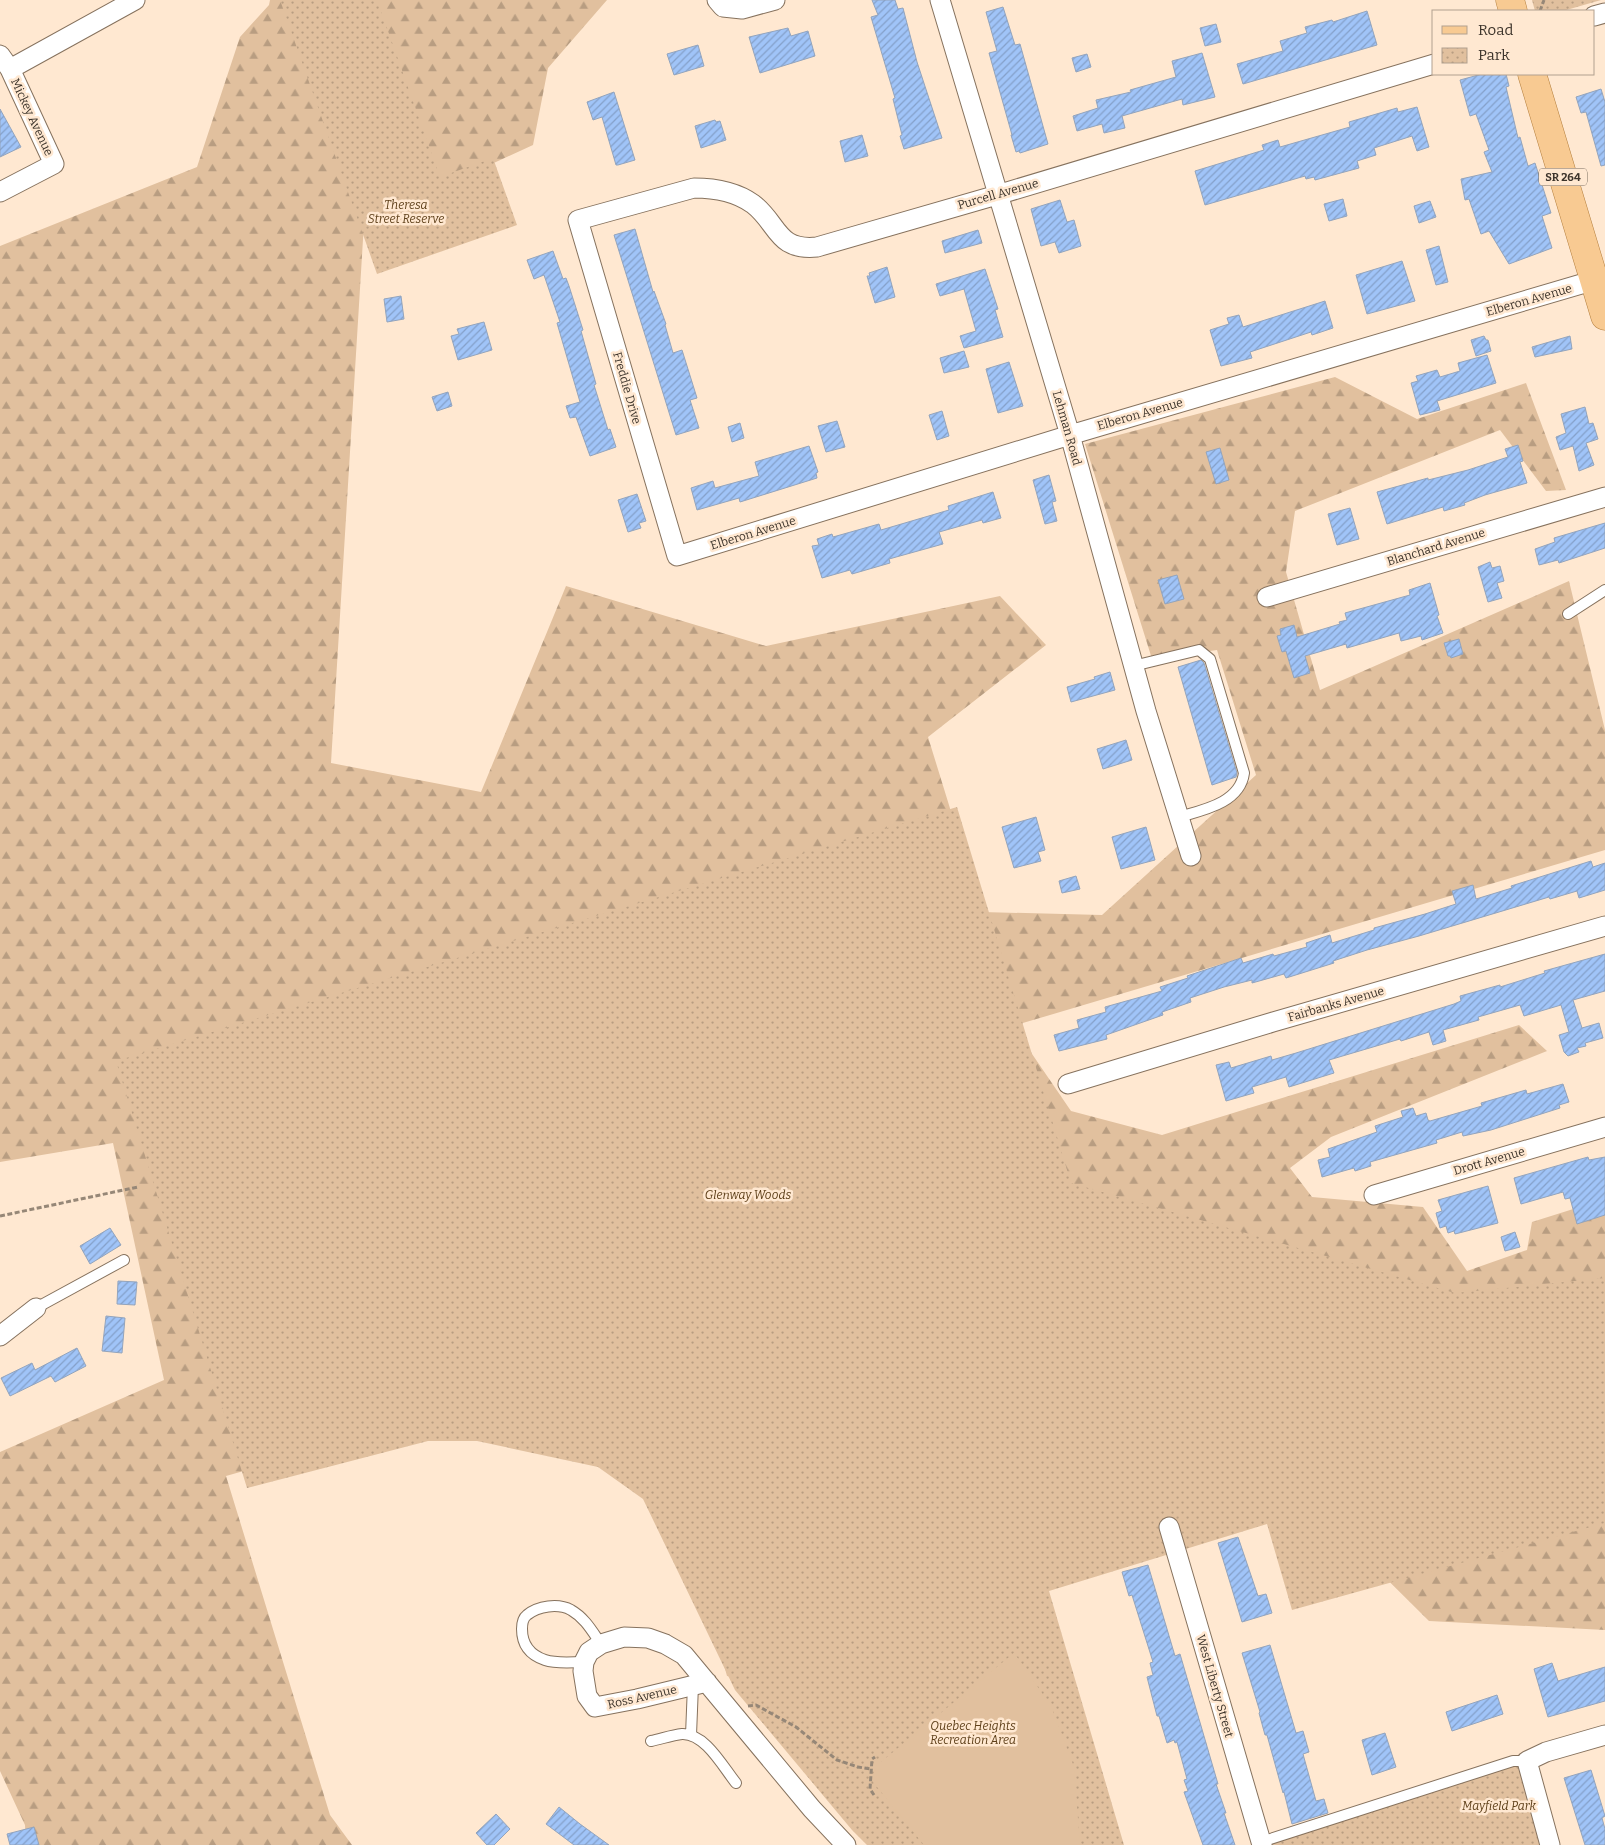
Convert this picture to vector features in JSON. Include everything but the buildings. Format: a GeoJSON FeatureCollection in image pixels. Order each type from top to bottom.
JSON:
{"type":"FeatureCollection","features":[{"type":"Feature","properties":{"kind":"main road","name":"SR 264"},"geometry":{"type":"LineString","coordinates":[[1532,75],[1600,279],[1605,316]]}},
{"type":"Feature","properties":{"kind":"street","name":"Mickey Avenue"},"geometry":{"type":"LineString","coordinates":[[0,192],[54,164],[5,62],[135,0]]}},
{"type":"Feature","properties":{"kind":"street"},"geometry":{"type":"LineString","coordinates":[[720,4],[742,9],[775,0]]}},
{"type":"Feature","properties":{"kind":"street","name":"Lehman Road"},"geometry":{"type":"LineString","coordinates":[[940,0],[1070,435],[1133,666],[1191,856]]}},
{"type":"Feature","properties":{"kind":"street","name":"Purcell Avenue"},"geometry":{"type":"LineString","coordinates":[[578,220],[694,188],[710,188],[725,190],[753,204],[765,215],[780,236],[788,242],[807,248],[817,247],[998,195],[1432,65]]}},
{"type":"Feature","properties":{"kind":"street","name":"Freddie Drive"},"geometry":{"type":"LineString","coordinates":[[578,220],[676,556]]}},
{"type":"Feature","properties":{"kind":"street","name":"Elberon Avenue"},"geometry":{"type":"LineString","coordinates":[[676,556],[1070,435],[1600,279]]}},
{"type":"Feature","properties":{"kind":"street","name":"Blanchard Avenue"},"geometry":{"type":"LineString","coordinates":[[1267,598],[1605,496]]}},
{"type":"Feature","properties":{"kind":"street","name":"Fairbanks Avenue"},"geometry":{"type":"LineString","coordinates":[[1068,1084],[1273,1022],[1605,926]]}},
{"type":"Feature","properties":{"kind":"street","name":"Drott Avenue"},"geometry":{"type":"LineString","coordinates":[[1374,1195],[1605,1127]]}},
{"type":"Feature","properties":{"kind":"street"},"geometry":{"type":"LineString","coordinates":[[0,1336],[36,1308]]}},
{"type":"Feature","properties":{"kind":"street","name":"West Liberty Street"},"geometry":{"type":"LineString","coordinates":[[1169,1527],[1262,1843]]}},
{"type":"Feature","properties":{"kind":"street"},"geometry":{"type":"LineString","coordinates":[[584,1662],[589,1652],[601,1644],[624,1637],[648,1638],[665,1644],[684,1655],[700,1684],[812,1810],[846,1845]]}},
{"type":"Feature","properties":{"kind":"street","name":"Ross Avenue"},"geometry":{"type":"LineString","coordinates":[[584,1662],[582,1671],[587,1696],[596,1707],[700,1684]]}},
{"type":"Feature","properties":{"kind":"street"},"geometry":{"type":"LineString","coordinates":[[1550,1845],[1527,1761],[1546,1752],[1605,1735]]}},
{"type":"Feature","properties":{"kind":"lane"},"geometry":{"type":"LineString","coordinates":[[1568,614],[1605,590]]}},
{"type":"Feature","properties":{"kind":"lane"},"geometry":{"type":"LineString","coordinates":[[1133,666],[1199,650],[1210,659],[1244,773],[1243,782],[1232,795],[1218,804],[1179,817]]}},
{"type":"Feature","properties":{"kind":"lane"},"geometry":{"type":"LineString","coordinates":[[36,1308],[124,1260]]}},
{"type":"Feature","properties":{"kind":"lane"},"geometry":{"type":"LineString","coordinates":[[584,1662],[546,1660],[533,1654],[526,1648],[522,1638],[522,1622],[526,1616],[539,1609],[552,1606],[570,1609],[585,1621],[601,1644]]}},
{"type":"Feature","properties":{"kind":"lane"},"geometry":{"type":"LineString","coordinates":[[691,1735],[700,1684]]}},
{"type":"Feature","properties":{"kind":"lane"},"geometry":{"type":"LineString","coordinates":[[651,1741],[682,1734],[691,1735],[703,1741],[736,1783]]}},
{"type":"Feature","properties":{"kind":"lane"},"geometry":{"type":"LineString","coordinates":[[1262,1843],[1513,1761],[1527,1761]]}},
{"type":"Feature","properties":{"kind":"path"},"geometry":{"type":"LineString","coordinates":[[0,1216],[138,1187]]}},
{"type":"Feature","properties":{"kind":"path"},"geometry":{"type":"LineString","coordinates":[[744,1708],[756,1705],[796,1727],[837,1760],[871,1769]]}},
{"type":"Feature","properties":{"kind":"path"},"geometry":{"type":"LineString","coordinates":[[874,1795],[870,1789],[872,1759],[875,1757]]}},
{"type":"Feature","properties":{"kind":"green space"},"geometry":{"type":"Polygon","coordinates":[[[270,0],[607,0],[548,68],[533,145],[364,223],[331,763],[481,792],[566,586],[766,646],[1000,596],[1046,645],[928,737],[982,912],[1102,915],[1256,775],[1217,650],[1152,659],[1085,444],[1335,377],[1417,419],[1526,383],[1566,490],[1546,491],[1500,430],[1295,511],[1286,572],[1320,690],[1569,581],[1605,730],[1605,850],[1013,1026],[1071,1111],[1162,1135],[1519,1025],[1547,1051],[1331,1137],[1290,1168],[1312,1197],[1423,1207],[1467,1271],[1527,1250],[1532,1222],[1605,1199],[1605,1630],[1429,1621],[1317,1510],[1169,1491],[897,1703],[727,1676],[676,1489],[592,1408],[399,1427],[226,1476],[330,1815],[352,1845],[26,1845],[25,1825],[0,1771],[0,1452],[164,1380],[113,1143],[0,1162],[0,246],[197,167],[240,37],[269,5],[270,0]]]}},
{"type":"Feature","properties":{"kind":"green space","name":"Theresa Street Reserve"},"geometry":{"type":"Polygon","coordinates":[[[280,0],[377,0],[440,177],[493,158],[517,225],[377,274],[280,0]]]}},
{"type":"Feature","properties":{"kind":"green space"},"geometry":{"type":"Polygon","coordinates":[[[1532,0],[1601,0],[1566,10],[1535,10],[1532,0]]]}},
{"type":"Feature","properties":{"kind":"green space","name":"Glenway Woods"},"geometry":{"type":"Polygon","coordinates":[[[957,807],[1071,1183],[1455,1293],[1605,1278],[1605,1523],[1292,1610],[1267,1524],[1049,1591],[1124,1845],[867,1845],[852,1830],[735,1690],[643,1499],[598,1467],[477,1441],[428,1441],[247,1488],[116,1061],[957,807]]]}},
{"type":"Feature","properties":{"kind":"green space","name":"Quebec Heights Recreation Area"},"geometry":{"type":"Polygon","coordinates":[[[1014,1653],[1051,1706],[1074,1767],[1080,1845],[924,1845],[873,1782],[876,1766],[1014,1653]]]}},
{"type":"Feature","properties":{"kind":"green space","name":"Mayfield Park"},"geometry":{"type":"Polygon","coordinates":[[[1527,1761],[1550,1845],[1262,1845],[1527,1761]]]}}]}
